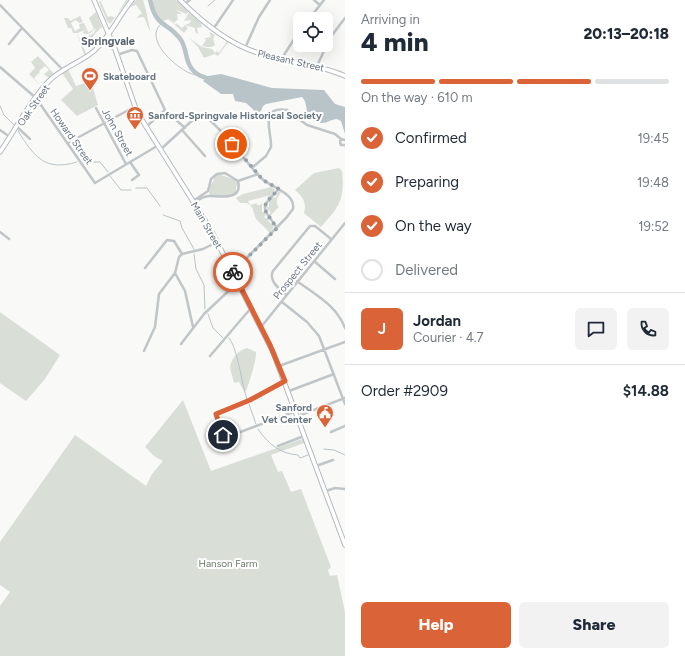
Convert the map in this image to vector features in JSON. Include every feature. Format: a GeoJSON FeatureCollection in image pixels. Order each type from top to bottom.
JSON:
{"type":"FeatureCollection","features":[{"type":"Feature","properties":{"kind":"main road","name":"Main Street"},"geometry":{"type":"LineString","coordinates":[[94,0],[115,49],[134,107],[217,242],[280,366],[345,545]]}},
{"type":"Feature","properties":{"kind":"main road","name":"Oak Street"},"geometry":{"type":"LineString","coordinates":[[0,152],[36,98],[50,80],[63,70],[84,58],[100,45],[132,0]]}},
{"type":"Feature","properties":{"kind":"main road","name":"Pleasant Street"},"geometry":{"type":"LineString","coordinates":[[180,0],[214,28],[245,48],[263,54],[317,66],[345,76]]}},
{"type":"Feature","properties":{"kind":"main road"},"geometry":{"type":"LineString","coordinates":[[105,25],[112,25],[118,21]]}},
{"type":"Feature","properties":{"kind":"main road"},"geometry":{"type":"LineString","coordinates":[[100,45],[110,44],[115,49]]}},
{"type":"Feature","properties":{"kind":"street"},"geometry":{"type":"LineString","coordinates":[[184,4],[190,0]]}},
{"type":"Feature","properties":{"kind":"street"},"geometry":{"type":"LineString","coordinates":[[214,28],[233,0]]}},
{"type":"Feature","properties":{"kind":"street"},"geometry":{"type":"LineString","coordinates":[[245,48],[259,17],[270,0]]}},
{"type":"Feature","properties":{"kind":"street"},"geometry":{"type":"LineString","coordinates":[[314,0],[320,5]]}},
{"type":"Feature","properties":{"kind":"street"},"geometry":{"type":"LineString","coordinates":[[314,12],[324,0]]}},
{"type":"Feature","properties":{"kind":"street"},"geometry":{"type":"LineString","coordinates":[[0,5],[63,70]]}},
{"type":"Feature","properties":{"kind":"street"},"geometry":{"type":"LineString","coordinates":[[333,34],[345,18]]}},
{"type":"Feature","properties":{"kind":"street"},"geometry":{"type":"LineString","coordinates":[[9,44],[22,28]]}},
{"type":"Feature","properties":{"kind":"street"},"geometry":{"type":"LineString","coordinates":[[282,58],[293,41]]}},
{"type":"Feature","properties":{"kind":"street"},"geometry":{"type":"LineString","coordinates":[[117,55],[136,50],[165,110],[146,128]]}},
{"type":"Feature","properties":{"kind":"street"},"geometry":{"type":"LineString","coordinates":[[317,66],[323,52]]}},
{"type":"Feature","properties":{"kind":"street"},"geometry":{"type":"LineString","coordinates":[[0,72],[1,68]]}},
{"type":"Feature","properties":{"kind":"street","name":"Howard Street"},"geometry":{"type":"LineString","coordinates":[[1,68],[36,98],[95,183],[126,164]]}},
{"type":"Feature","properties":{"kind":"street"},"geometry":{"type":"LineString","coordinates":[[68,143],[134,107]]}},
{"type":"Feature","properties":{"kind":"street","name":"John Street"},"geometry":{"type":"LineString","coordinates":[[96,108],[103,124],[126,164]]}},
{"type":"Feature","properties":{"kind":"street"},"geometry":{"type":"LineString","coordinates":[[252,167],[270,150],[271,144],[268,121],[269,116],[275,111],[287,110],[296,114],[307,125],[335,134],[343,140],[341,144],[345,145]]}},
{"type":"Feature","properties":{"kind":"street"},"geometry":{"type":"LineString","coordinates":[[160,150],[200,114],[219,131],[266,182],[279,189],[292,202],[293,209],[277,228],[233,272]]}},
{"type":"Feature","properties":{"kind":"street"},"geometry":{"type":"LineString","coordinates":[[175,119],[185,128]]}},
{"type":"Feature","properties":{"kind":"street"},"geometry":{"type":"LineString","coordinates":[[17,127],[30,139]]}},
{"type":"Feature","properties":{"kind":"street"},"geometry":{"type":"LineString","coordinates":[[0,130],[10,137]]}},
{"type":"Feature","properties":{"kind":"street"},"geometry":{"type":"LineString","coordinates":[[182,130],[205,156]]}},
{"type":"Feature","properties":{"kind":"street"},"geometry":{"type":"LineString","coordinates":[[126,164],[157,146]]}},
{"type":"Feature","properties":{"kind":"street"},"geometry":{"type":"LineString","coordinates":[[130,162],[139,175],[132,180]]}},
{"type":"Feature","properties":{"kind":"street"},"geometry":{"type":"LineString","coordinates":[[193,202],[210,196],[221,198],[236,193],[239,190],[238,181],[231,176],[219,173],[211,179],[208,191],[210,196]]}},
{"type":"Feature","properties":{"kind":"street"},"geometry":{"type":"LineString","coordinates":[[238,181],[258,174]]}},
{"type":"Feature","properties":{"kind":"street"},"geometry":{"type":"LineString","coordinates":[[277,228],[264,206],[266,201],[279,189]]}},
{"type":"Feature","properties":{"kind":"street"},"geometry":{"type":"LineString","coordinates":[[193,202],[208,191]]}},
{"type":"Feature","properties":{"kind":"street","name":"Prospect Street"},"geometry":{"type":"LineString","coordinates":[[261,327],[345,223]]}},
{"type":"Feature","properties":{"kind":"street"},"geometry":{"type":"LineString","coordinates":[[286,295],[276,285],[272,278],[271,274],[275,268],[310,226],[315,226],[331,239]]}},
{"type":"Feature","properties":{"kind":"street"},"geometry":{"type":"LineString","coordinates":[[0,232],[9,239]]}},
{"type":"Feature","properties":{"kind":"street"},"geometry":{"type":"LineString","coordinates":[[145,268],[167,240],[174,241],[182,254]]}},
{"type":"Feature","properties":{"kind":"street"},"geometry":{"type":"LineString","coordinates":[[144,351],[155,327],[159,294],[175,273],[176,264],[182,254],[199,250],[217,242]]}},
{"type":"Feature","properties":{"kind":"street"},"geometry":{"type":"LineString","coordinates":[[314,261],[335,279]]}},
{"type":"Feature","properties":{"kind":"street"},"geometry":{"type":"LineString","coordinates":[[175,273],[185,291],[193,327]]}},
{"type":"Feature","properties":{"kind":"street"},"geometry":{"type":"LineString","coordinates":[[297,281],[333,307],[339,314],[345,328]]}},
{"type":"Feature","properties":{"kind":"street"},"geometry":{"type":"LineString","coordinates":[[181,344],[193,327],[209,309],[238,282]]}},
{"type":"Feature","properties":{"kind":"street"},"geometry":{"type":"LineString","coordinates":[[282,302],[307,322],[319,336],[345,404]]}},
{"type":"Feature","properties":{"kind":"street"},"geometry":{"type":"LineString","coordinates":[[210,356],[251,308]]}},
{"type":"Feature","properties":{"kind":"street"},"geometry":{"type":"LineString","coordinates":[[280,366],[345,342]]}},
{"type":"Feature","properties":{"kind":"street"},"geometry":{"type":"LineString","coordinates":[[289,391],[334,374]]}},
{"type":"Feature","properties":{"kind":"street"},"geometry":{"type":"LineString","coordinates":[[285,381],[250,400],[215,415],[225,437],[296,411]]}},
{"type":"Feature","properties":{"kind":"street"},"geometry":{"type":"LineString","coordinates":[[298,416],[344,399]]}},
{"type":"Feature","properties":{"kind":"street"},"geometry":{"type":"LineString","coordinates":[[331,432],[345,426]]}},
{"type":"Feature","properties":{"kind":"street"},"geometry":{"type":"LineString","coordinates":[[278,446],[305,435]]}},
{"type":"Feature","properties":{"kind":"street"},"geometry":{"type":"LineString","coordinates":[[316,466],[333,460]]}},
{"type":"Feature","properties":{"kind":"street"},"geometry":{"type":"LineString","coordinates":[[326,491],[338,488],[345,489]]}},
{"type":"Feature","properties":{"kind":"green space"},"geometry":{"type":"Polygon","coordinates":[[[102,0],[101,2],[108,17],[111,16],[115,18],[110,24],[107,21],[99,2],[102,0]]]}},
{"type":"Feature","properties":{"kind":"green space"},"geometry":{"type":"Polygon","coordinates":[[[126,0],[128,0],[117,14],[126,0]]]}},
{"type":"Feature","properties":{"kind":"green space"},"geometry":{"type":"Polygon","coordinates":[[[136,0],[143,0],[151,34],[144,17],[136,18],[142,13],[136,5],[130,7],[136,0]]]}},
{"type":"Feature","properties":{"kind":"green space"},"geometry":{"type":"Polygon","coordinates":[[[176,0],[189,12],[186,14],[175,9],[182,14],[177,14],[178,20],[174,23],[169,18],[175,25],[176,23],[182,28],[185,25],[188,28],[184,33],[168,19],[163,21],[158,18],[151,1],[176,0]]]}},
{"type":"Feature","properties":{"kind":"green space"},"geometry":{"type":"Polygon","coordinates":[[[96,12],[102,27],[87,45],[87,37],[94,33],[96,28],[89,34],[89,32],[94,29],[89,18],[96,12]]]}},
{"type":"Feature","properties":{"kind":"green space"},"geometry":{"type":"Polygon","coordinates":[[[189,13],[201,23],[202,27],[197,28],[198,34],[195,32],[195,28],[185,25],[190,23],[191,20],[184,21],[187,16],[189,18],[187,15],[189,13]]]}},
{"type":"Feature","properties":{"kind":"green space"},"geometry":{"type":"Polygon","coordinates":[[[80,16],[83,22],[79,23],[76,20],[71,23],[75,31],[80,28],[79,24],[84,23],[89,34],[84,34],[83,32],[86,30],[73,33],[71,28],[68,28],[64,18],[68,18],[70,21],[80,16]]]}},
{"type":"Feature","properties":{"kind":"green space"},"geometry":{"type":"Polygon","coordinates":[[[209,32],[215,35],[213,39],[215,45],[211,47],[202,46],[206,40],[205,38],[211,37],[209,32]]]}},
{"type":"Feature","properties":{"kind":"green space"},"geometry":{"type":"Polygon","coordinates":[[[77,33],[86,53],[84,55],[77,33]]]}},
{"type":"Feature","properties":{"kind":"green space"},"geometry":{"type":"Polygon","coordinates":[[[189,38],[202,47],[212,49],[215,53],[217,51],[219,53],[226,43],[226,40],[229,41],[218,56],[215,54],[204,58],[198,47],[189,38]]]}},
{"type":"Feature","properties":{"kind":"green space"},"geometry":{"type":"Polygon","coordinates":[[[38,56],[54,74],[49,78],[44,74],[49,70],[45,66],[39,71],[40,72],[34,78],[41,86],[29,74],[35,68],[31,62],[38,56]]]}},
{"type":"Feature","properties":{"kind":"green space"},"geometry":{"type":"Polygon","coordinates":[[[68,69],[76,86],[91,81],[98,105],[77,116],[61,100],[73,89],[62,73],[68,69]]]}},
{"type":"Feature","properties":{"kind":"green space"},"geometry":{"type":"Polygon","coordinates":[[[339,168],[342,171],[343,181],[341,196],[336,208],[321,227],[304,213],[304,200],[295,190],[314,173],[339,168]]]}},
{"type":"Feature","properties":{"kind":"green space"},"geometry":{"type":"Polygon","coordinates":[[[218,174],[236,180],[238,184],[236,187],[236,193],[223,195],[223,197],[210,195],[210,185],[218,174]]]}},
{"type":"Feature","properties":{"kind":"green space"},"geometry":{"type":"Polygon","coordinates":[[[272,187],[275,190],[269,197],[267,196],[248,201],[250,205],[257,203],[257,205],[260,205],[262,203],[262,212],[266,215],[264,216],[266,219],[268,217],[270,219],[268,221],[274,226],[270,233],[256,219],[252,207],[247,203],[240,203],[236,198],[243,194],[272,187]]]}},
{"type":"Feature","properties":{"kind":"green space"},"geometry":{"type":"Polygon","coordinates":[[[280,191],[281,192],[277,201],[279,207],[270,216],[269,214],[271,213],[269,210],[267,211],[266,206],[269,207],[269,200],[273,197],[275,198],[277,196],[276,194],[280,191]]]}},
{"type":"Feature","properties":{"kind":"green space"},"geometry":{"type":"Polygon","coordinates":[[[0,312],[60,355],[45,379],[26,401],[0,383],[0,312]]]}},
{"type":"Feature","properties":{"kind":"green space"},"geometry":{"type":"Polygon","coordinates":[[[247,348],[256,352],[256,356],[245,393],[239,382],[234,383],[230,368],[236,355],[247,348]]]}},
{"type":"Feature","properties":{"kind":"green space","name":"Hanson Farm"},"geometry":{"type":"Polygon","coordinates":[[[183,400],[211,471],[305,438],[307,442],[271,455],[278,472],[282,471],[291,492],[301,489],[331,567],[328,570],[330,576],[337,575],[345,612],[345,656],[0,656],[0,606],[10,592],[0,585],[0,542],[75,435],[146,486],[152,474],[163,461],[154,456],[145,447],[183,400]]]}},
{"type":"Feature","properties":{"kind":"shaded area"},"geometry":{"type":"Polygon","coordinates":[[[221,74],[272,88],[324,90],[335,104],[345,107],[345,134],[341,121],[337,119],[322,123],[311,119],[308,116],[306,104],[302,97],[266,104],[263,106],[261,111],[257,113],[246,103],[235,101],[233,94],[221,94],[203,81],[208,76],[221,74]]]}},
{"type":"Feature","properties":{"kind":"waterway"},"geometry":{"type":"LineString","coordinates":[[150,0],[159,21],[176,34],[181,40],[188,62],[192,69],[202,77],[210,79]]}},
{"type":"Feature","properties":{"kind":"waterway"},"geometry":{"type":"LineString","coordinates":[[208,6],[215,0]]}},
{"type":"Feature","properties":{"kind":"waterway"},"geometry":{"type":"LineString","coordinates":[[161,24],[156,31],[156,39],[160,48],[175,64],[191,74],[197,75]]}},
{"type":"Feature","properties":{"kind":"waterway"},"geometry":{"type":"LineString","coordinates":[[0,106],[4,115],[14,125]]}},
{"type":"Feature","properties":{"kind":"waterway"},"geometry":{"type":"LineString","coordinates":[[18,131],[29,148],[41,160],[56,165],[66,165],[77,162]]}},
{"type":"Feature","properties":{"kind":"waterway"},"geometry":{"type":"LineString","coordinates":[[87,162],[100,162],[108,172]]}},
{"type":"Feature","properties":{"kind":"waterway"},"geometry":{"type":"LineString","coordinates":[[110,176],[121,190],[131,190]]}},
{"type":"Feature","properties":{"kind":"waterway"},"geometry":{"type":"LineString","coordinates":[[136,188],[147,188],[160,206]]}},
{"type":"Feature","properties":{"kind":"waterway"},"geometry":{"type":"LineString","coordinates":[[163,215],[180,221],[182,228],[194,249]]}},
{"type":"Feature","properties":{"kind":"waterway"},"geometry":{"type":"LineString","coordinates":[[194,254],[196,269],[204,285],[205,309]]}},
{"type":"Feature","properties":{"kind":"waterway"},"geometry":{"type":"LineString","coordinates":[[208,314],[213,328],[223,338]]}},
{"type":"Feature","properties":{"kind":"waterway"},"geometry":{"type":"LineString","coordinates":[[229,338],[235,350],[247,399]]}},
{"type":"Feature","properties":{"kind":"waterway"},"geometry":{"type":"LineString","coordinates":[[249,404],[256,424]]}},
{"type":"Feature","properties":{"kind":"waterway"},"geometry":{"type":"LineString","coordinates":[[258,429],[271,444],[286,453],[298,455],[300,458],[308,455]]}},
{"type":"Feature","properties":{"kind":"waterway"},"geometry":{"type":"LineString","coordinates":[[324,449],[334,450],[345,455]]}},
{"type":"Feature","properties":{"kind":"way so far"},"geometry":{"type":"LineString","coordinates":[[232,144],[263,180],[279,189],[266,201],[264,206],[277,228],[233,272]]}},
{"type":"Feature","properties":{"kind":"place","name":"Skateboard"},"geometry":{"type":"Point","coordinates":[90,91]}},
{"type":"Feature","properties":{"kind":"place","name":"Sanford-Springvale Historical Society"},"geometry":{"type":"Point","coordinates":[135,130]}},
{"type":"Feature","properties":{"kind":"place","name":"Sanford Vet Center"},"geometry":{"type":"Point","coordinates":[325,428]}},
{"type":"Feature","properties":{"kind":"district","name":"Springvale"},"geometry":{"type":"Point","coordinates":[108,41]}},
{"type":"Feature","properties":{"kind":"route"},"geometry":{"type":"LineString","coordinates":[[223,435],[215,415],[216,414],[250,400],[285,381],[277,359],[233,272]]}}]}
